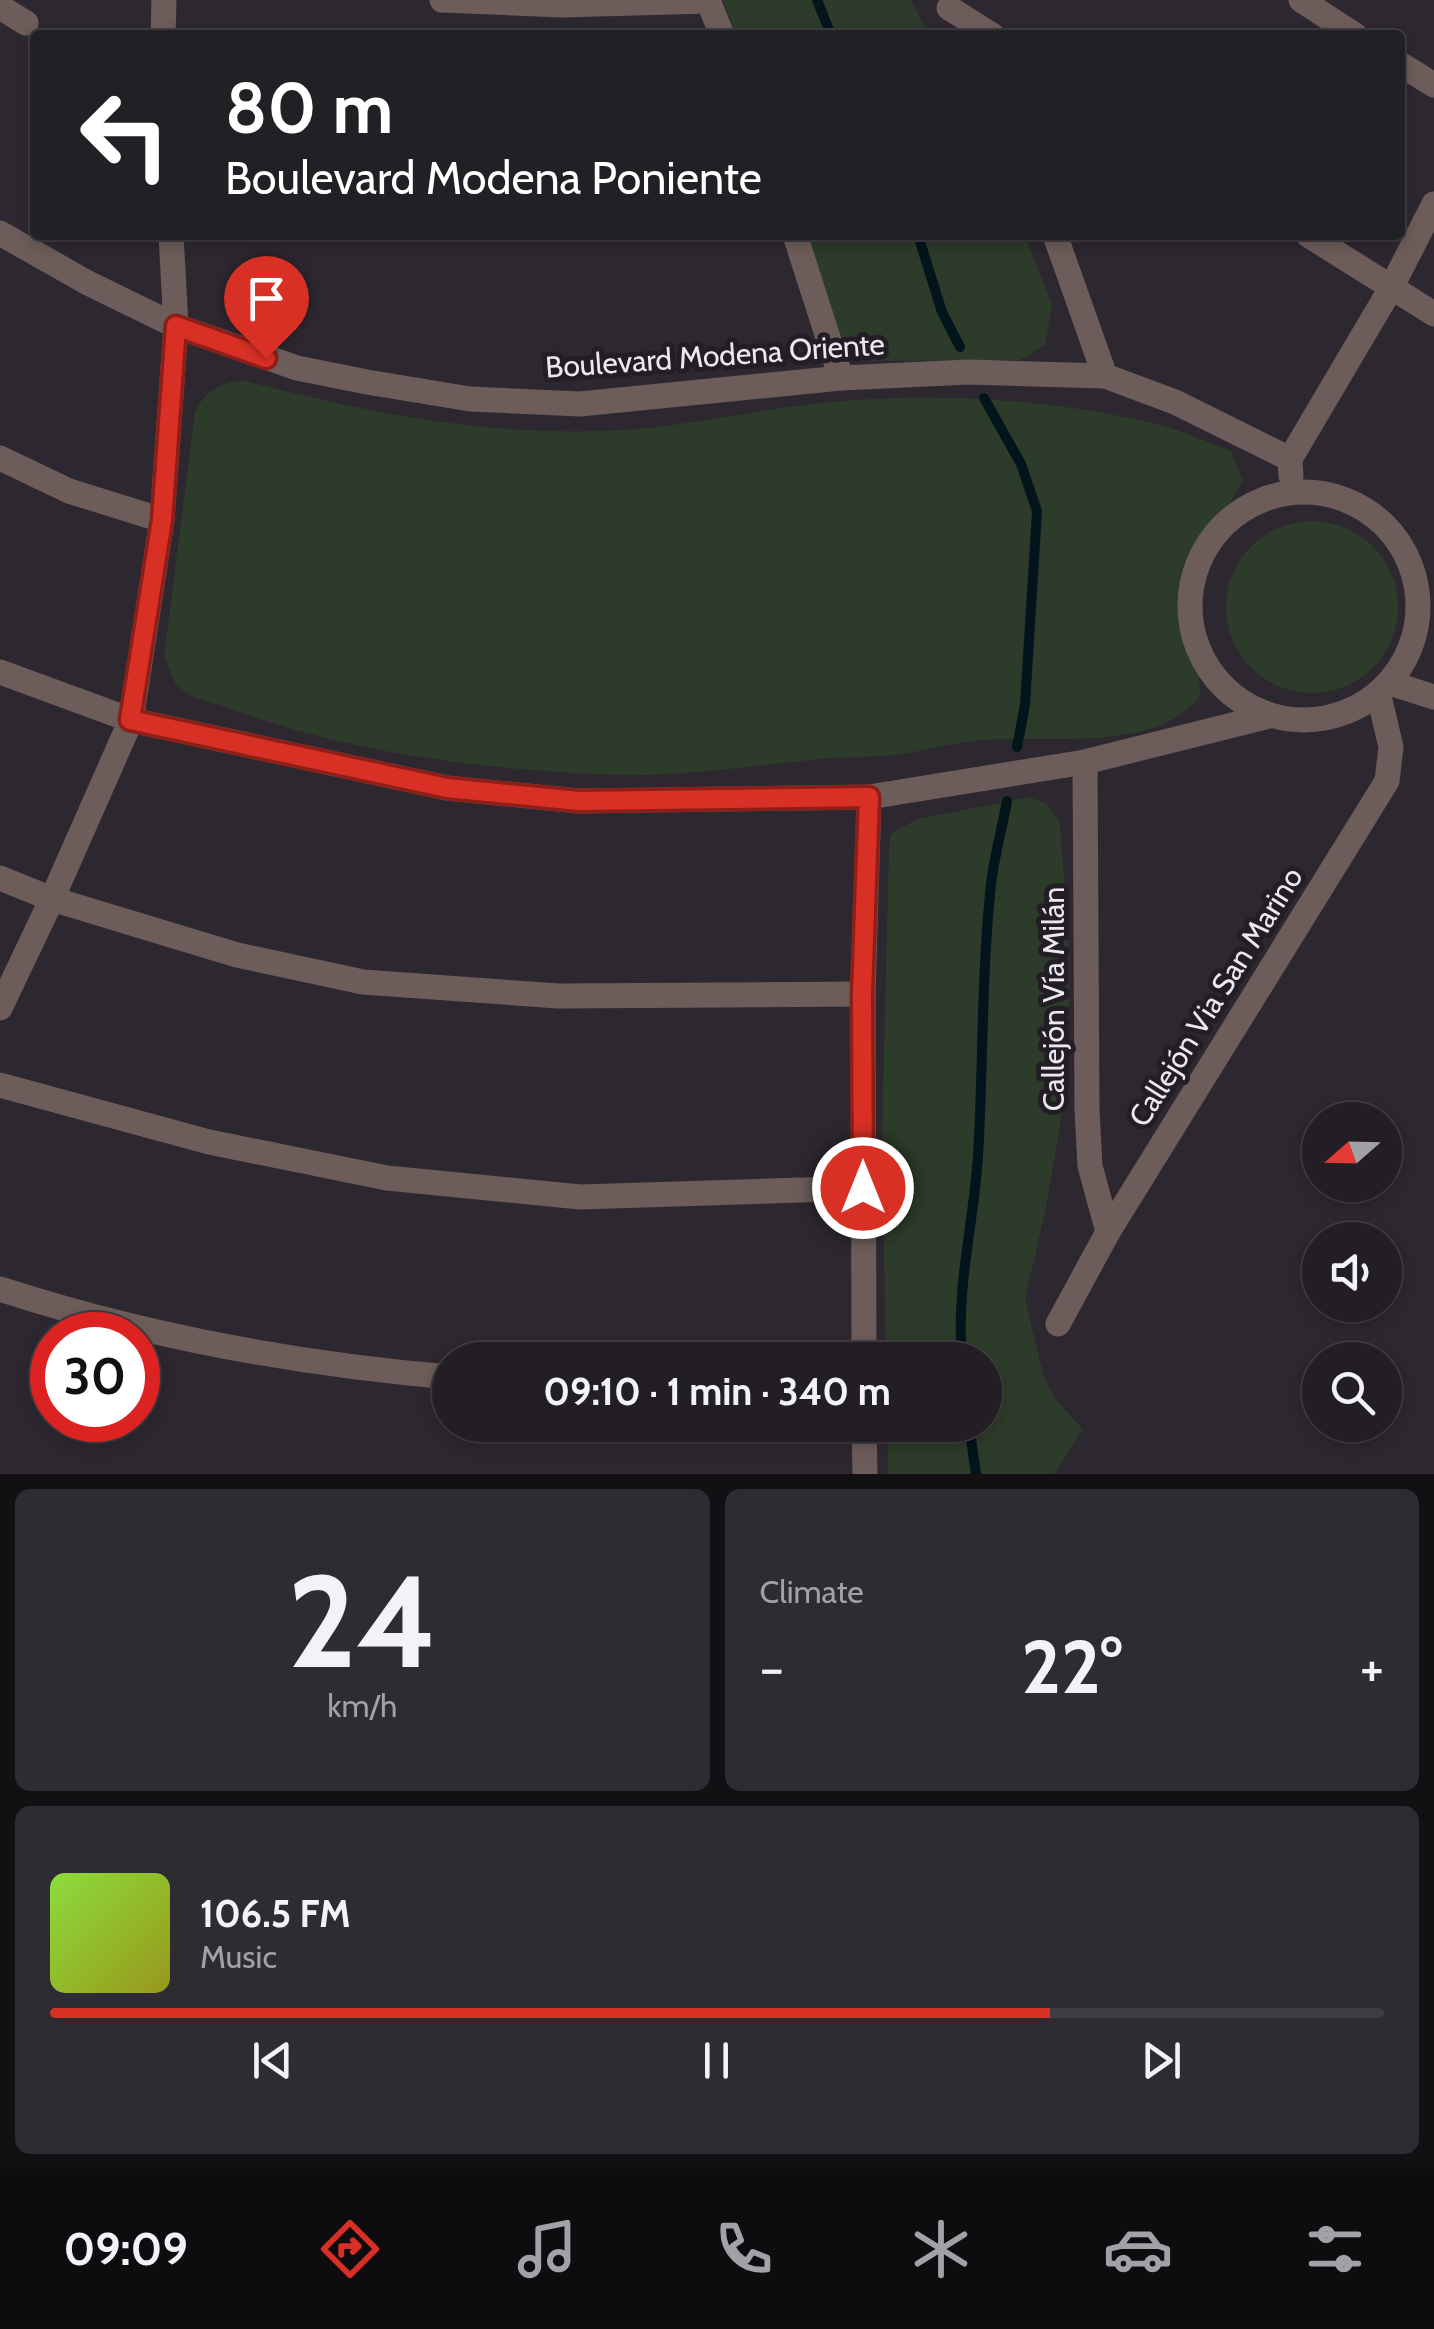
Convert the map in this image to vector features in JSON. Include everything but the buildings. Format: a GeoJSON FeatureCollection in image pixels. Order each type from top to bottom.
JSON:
{"type":"FeatureCollection","features":[{"type":"Feature","properties":{"kind":"street"},"geometry":{"type":"LineString","coordinates":[[163,30],[164,0]]}},
{"type":"Feature","properties":{"kind":"street"},"geometry":{"type":"LineString","coordinates":[[442,0],[561,5],[708,1],[720,30]]}},
{"type":"Feature","properties":{"kind":"street"},"geometry":{"type":"LineString","coordinates":[[1301,0],[1348,30]]}},
{"type":"Feature","properties":{"kind":"street"},"geometry":{"type":"LineString","coordinates":[[947,4],[960,30]]}},
{"type":"Feature","properties":{"kind":"street"},"geometry":{"type":"LineString","coordinates":[[947,4],[985,30]]}},
{"type":"Feature","properties":{"kind":"street"},"geometry":{"type":"LineString","coordinates":[[0,7],[26,22]]}},
{"type":"Feature","properties":{"kind":"street"},"geometry":{"type":"LineString","coordinates":[[1405,67],[1434,85]]}},
{"type":"Feature","properties":{"kind":"street"},"geometry":{"type":"LineString","coordinates":[[1293,491],[1290,459],[1391,288],[1434,204]]}},
{"type":"Feature","properties":{"kind":"street","name":"Boulevard Modena Oriente"},"geometry":{"type":"LineString","coordinates":[[0,233],[86,282],[176,326],[297,368],[470,399],[580,404],[841,378],[969,372],[1106,376],[1175,402],[1290,459]]}},
{"type":"Feature","properties":{"kind":"street"},"geometry":{"type":"LineString","coordinates":[[0,1008],[130,720],[162,520],[176,326],[171,240]]}},
{"type":"Feature","properties":{"kind":"street"},"geometry":{"type":"LineString","coordinates":[[797,240],[841,378]]}},
{"type":"Feature","properties":{"kind":"street"},"geometry":{"type":"LineString","coordinates":[[1057,240],[1106,376]]}},
{"type":"Feature","properties":{"kind":"street"},"geometry":{"type":"LineString","coordinates":[[1316,240],[1434,314]]}},
{"type":"Feature","properties":{"kind":"street"},"geometry":{"type":"LineString","coordinates":[[0,458],[68,490],[162,520]]}},
{"type":"Feature","properties":{"kind":"street"},"geometry":{"type":"LineString","coordinates":[[0,672],[130,720],[447,788],[579,801],[869,797],[1085,762],[1269,716],[1317,721],[1340,716],[1384,689],[1403,664],[1417,629],[1418,590],[1406,553],[1384,524],[1354,502],[1319,492],[1293,491],[1262,499],[1228,520],[1203,551],[1190,590],[1192,630],[1207,667],[1234,697],[1269,716]]}},
{"type":"Feature","properties":{"kind":"street"},"geometry":{"type":"LineString","coordinates":[[1406,553],[1434,568]]}},
{"type":"Feature","properties":{"kind":"street"},"geometry":{"type":"LineString","coordinates":[[1384,689],[1434,697]]}},
{"type":"Feature","properties":{"kind":"street","name":"Callejón Via San Marino"},"geometry":{"type":"LineString","coordinates":[[1058,1324],[1108,1232],[1387,782],[1392,746],[1384,689]]}},
{"type":"Feature","properties":{"kind":"street","name":"Callejón Vía Milán"},"geometry":{"type":"LineString","coordinates":[[1085,762],[1087,1110],[1090,1166],[1108,1232]]}},
{"type":"Feature","properties":{"kind":"street"},"geometry":{"type":"LineString","coordinates":[[864,1342],[862,994],[869,797]]}},
{"type":"Feature","properties":{"kind":"street"},"geometry":{"type":"LineString","coordinates":[[0,878],[52,899],[237,955],[363,982],[558,996],[862,994]]}},
{"type":"Feature","properties":{"kind":"street"},"geometry":{"type":"LineString","coordinates":[[0,1085],[209,1142],[387,1178],[580,1197],[863,1188]]}},
{"type":"Feature","properties":{"kind":"street"},"geometry":{"type":"LineString","coordinates":[[0,1289],[50,1306],[192,1340],[432,1375]]}},
{"type":"Feature","properties":{"kind":"street"},"geometry":{"type":"LineString","coordinates":[[864,1442],[864,1474]]}},
{"type":"Feature","properties":{"kind":"green space"},"geometry":{"type":"Polygon","coordinates":[[[723,0],[911,0],[926,30],[734,30],[723,0]]]}},
{"type":"Feature","properties":{"kind":"green space"},"geometry":{"type":"Polygon","coordinates":[[[808,240],[1027,240],[1052,306],[1045,345],[1020,360],[861,361],[840,346],[808,240]]]}},
{"type":"Feature","properties":{"kind":"green space"},"geometry":{"type":"Polygon","coordinates":[[[242,380],[375,411],[510,429],[627,430],[805,405],[938,398],[1073,408],[1177,430],[1231,451],[1243,481],[1194,550],[1182,581],[1181,611],[1199,675],[1199,698],[1179,715],[1155,727],[1098,738],[983,740],[886,756],[614,775],[416,756],[299,731],[191,696],[176,685],[164,656],[195,412],[214,390],[242,380]]]}},
{"type":"Feature","properties":{"kind":"green space"},"geometry":{"type":"Polygon","coordinates":[[[1312,521],[1345,528],[1372,547],[1391,574],[1398,607],[1391,640],[1372,667],[1345,686],[1312,693],[1279,686],[1252,667],[1233,640],[1226,607],[1233,574],[1252,547],[1279,528],[1312,521]]]}},
{"type":"Feature","properties":{"kind":"green space"},"geometry":{"type":"Polygon","coordinates":[[[1029,797],[1047,804],[1060,822],[1070,965],[1066,1092],[1025,1299],[1043,1374],[1054,1398],[1083,1429],[1054,1474],[888,1474],[887,1442],[1002,1442],[1002,1342],[886,1342],[882,1138],[889,847],[891,834],[917,819],[1029,797]]]}},
{"type":"Feature","properties":{"kind":"waterway"},"geometry":{"type":"LineString","coordinates":[[817,0],[829,30]]}},
{"type":"Feature","properties":{"kind":"waterway"},"geometry":{"type":"LineString","coordinates":[[920,240],[942,312],[960,347]]}},
{"type":"Feature","properties":{"kind":"waterway"},"geometry":{"type":"LineString","coordinates":[[984,398],[1021,464],[1037,511],[1025,705],[1017,747]]}},
{"type":"Feature","properties":{"kind":"waterway"},"geometry":{"type":"LineString","coordinates":[[961,1342],[961,1303],[977,1166],[988,916],[1007,801]]}},
{"type":"Feature","properties":{"kind":"waterway"},"geometry":{"type":"LineString","coordinates":[[971,1442],[976,1474]]}},
{"type":"Feature","properties":{"kind":"route"},"geometry":{"type":"LineString","coordinates":[[266,358],[176,326],[162,520],[130,720],[447,788],[579,801],[869,797],[862,994],[863,1188]]}}]}
